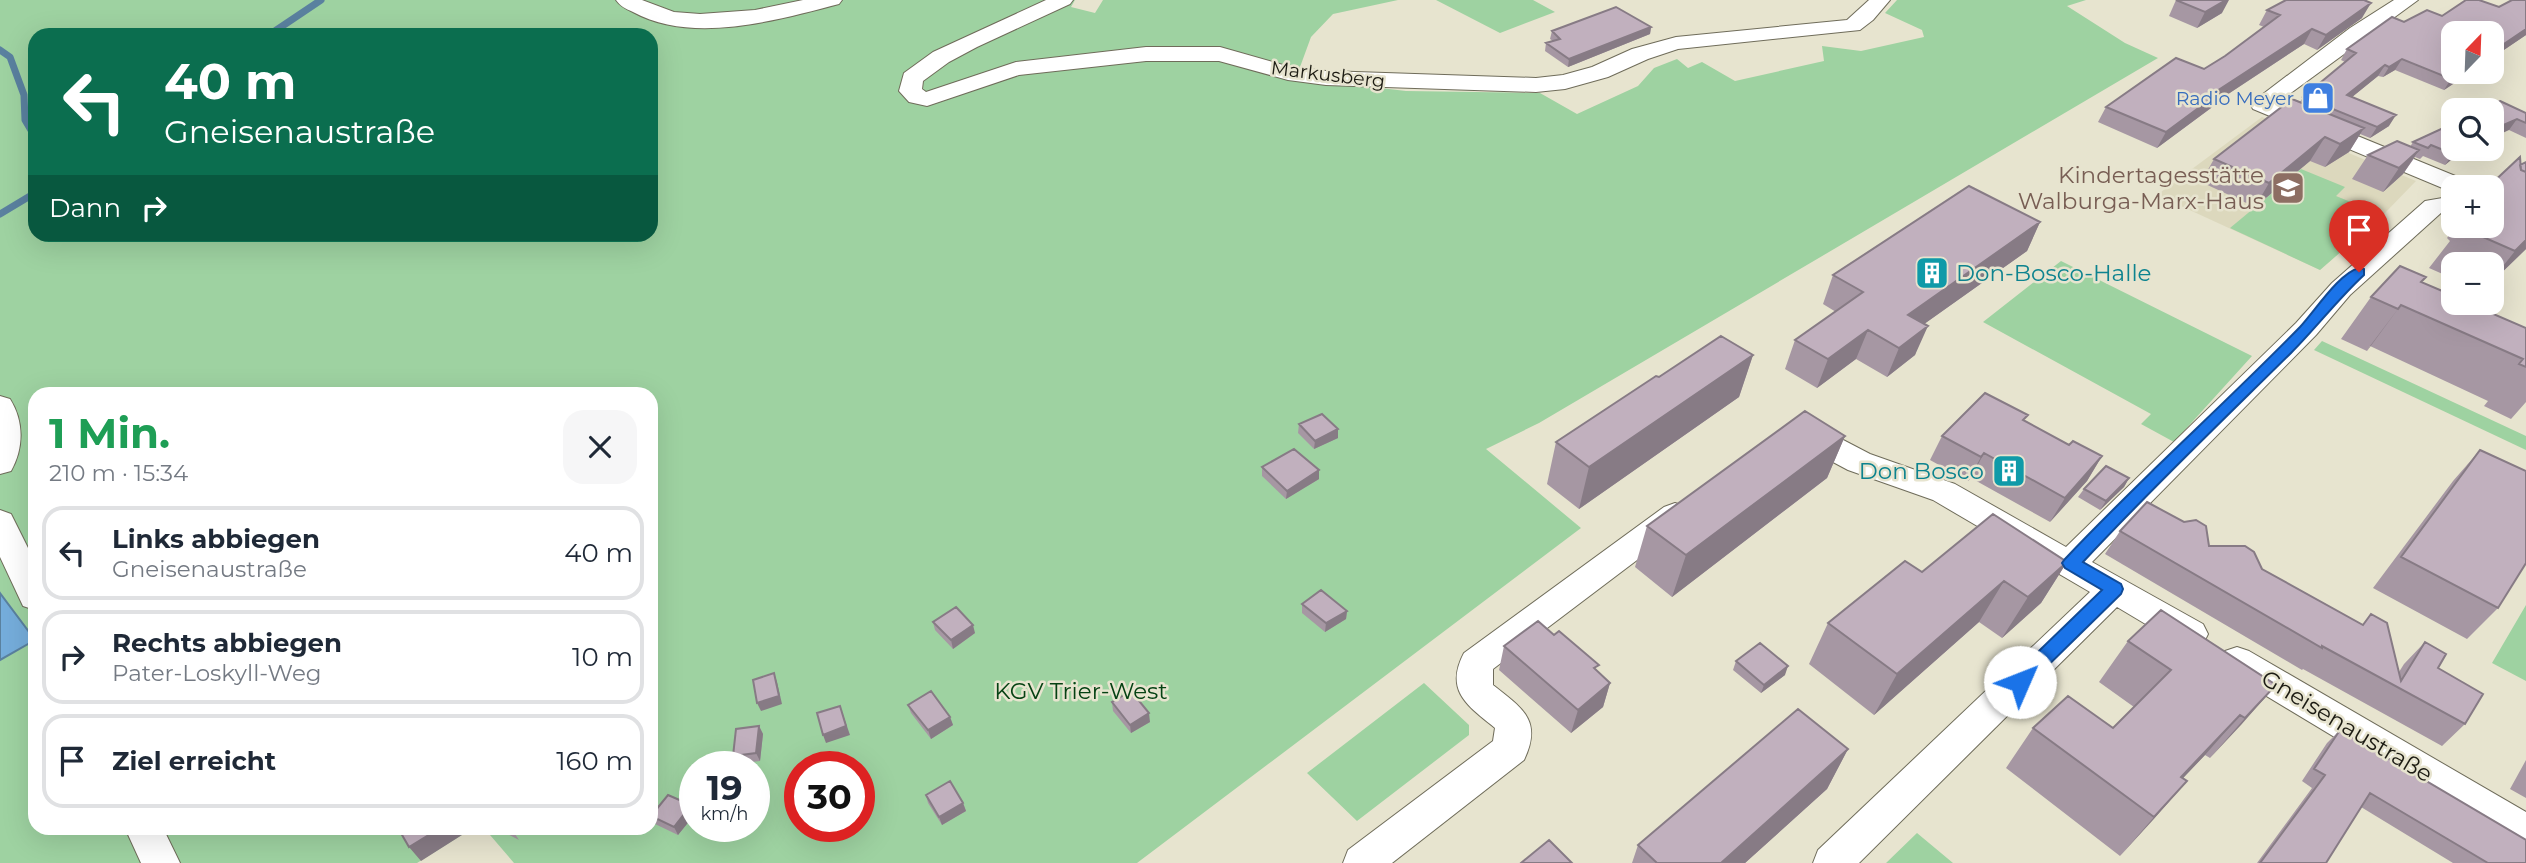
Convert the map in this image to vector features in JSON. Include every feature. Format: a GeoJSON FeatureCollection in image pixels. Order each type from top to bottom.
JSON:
{"type":"FeatureCollection","features":[{"type":"Feature","properties":{"kind":"street"},"geometry":{"type":"LineString","coordinates":[[626,0],[666,16],[709,20],[754,17],[832,0]]}},
{"type":"Feature","properties":{"kind":"street","name":"Markusberg"},"geometry":{"type":"LineString","coordinates":[[1063,0],[941,57],[912,78],[910,91],[917,97],[927,99],[1016,69],[1146,54],[1182,53],[1220,54],[1288,73],[1326,78],[1536,85],[1565,82],[1600,72],[1640,54],[1676,43],[1853,26],[1880,0]]}},
{"type":"Feature","properties":{"kind":"street"},"geometry":{"type":"LineString","coordinates":[[2408,0],[2261,104],[2441,179]]}},
{"type":"Feature","properties":{"kind":"street"},"geometry":{"type":"LineString","coordinates":[[2071,563],[2123,508],[2306,330],[2341,289],[2434,206],[2441,205]]}},
{"type":"Feature","properties":{"kind":"street"},"geometry":{"type":"LineString","coordinates":[[0,406],[6,417],[7,437],[0,463]]}},
{"type":"Feature","properties":{"kind":"street","name":"Gneisenaustraße"},"geometry":{"type":"LineString","coordinates":[[1781,440],[1813,438],[1859,462],[1944,492],[2071,563],[2526,832]]}},
{"type":"Feature","properties":{"kind":"street"},"geometry":{"type":"LineString","coordinates":[[1362,863],[1511,749],[1513,722],[1475,691],[1476,663],[1700,497]]}},
{"type":"Feature","properties":{"kind":"street"},"geometry":{"type":"LineString","coordinates":[[0,522],[28,582]]}},
{"type":"Feature","properties":{"kind":"street"},"geometry":{"type":"LineString","coordinates":[[1832,863],[2115,589]]}},
{"type":"Feature","properties":{"kind":"street"},"geometry":{"type":"LineString","coordinates":[[147,835],[161,863]]}},
{"type":"Feature","properties":{"kind":"shaded area","name":"Kindertagesstätte Walburga-Marx-Haus"},"geometry":{"type":"Polygon","coordinates":[[[2262,117],[2416,181],[2383,215],[2320,270],[2157,195],[2262,117]]]}},
{"type":"Feature","properties":{"kind":"green space","name":"KGV Trier-West"},"geometry":{"type":"Polygon","coordinates":[[[0,0],[1075,0],[1071,7],[1095,13],[1103,0],[1398,0],[1333,14],[1311,37],[1296,78],[1406,91],[1540,93],[1577,114],[1638,86],[1654,68],[1677,59],[1688,68],[1702,62],[1735,81],[1824,61],[1822,46],[1861,51],[1924,37],[1922,30],[1885,13],[1897,0],[2086,0],[2067,6],[2125,43],[2158,58],[1539,423],[1486,449],[1581,528],[1137,863],[514,863],[490,835],[658,835],[658,387],[28,387],[28,835],[462,835],[417,863],[0,863],[0,0]]]}},
{"type":"Feature","properties":{"kind":"green space"},"geometry":{"type":"Polygon","coordinates":[[[1436,0],[1533,0],[1555,12],[1500,33],[1436,0]]]}},
{"type":"Feature","properties":{"kind":"green space"},"geometry":{"type":"Polygon","coordinates":[[[2301,169],[2345,187],[2336,196],[2383,215],[2320,270],[2230,228],[2301,169]]]}},
{"type":"Feature","properties":{"kind":"green space"},"geometry":{"type":"Polygon","coordinates":[[[2061,261],[2252,356],[2174,442],[2141,424],[2151,414],[1983,322],[2061,261]]]}},
{"type":"Feature","properties":{"kind":"green space"},"geometry":{"type":"Polygon","coordinates":[[[2322,341],[2526,436],[2526,450],[2314,350],[2322,341]]]}},
{"type":"Feature","properties":{"kind":"green space"},"geometry":{"type":"Polygon","coordinates":[[[2526,605],[2526,681],[2492,663],[2526,605]]]}},
{"type":"Feature","properties":{"kind":"green space"},"geometry":{"type":"Polygon","coordinates":[[[1424,683],[1469,725],[1469,735],[1357,821],[1307,773],[1424,683]]]}},
{"type":"Feature","properties":{"kind":"green space"},"geometry":{"type":"Polygon","coordinates":[[[1917,833],[1953,863],[1886,863],[1917,833]]]}},
{"type":"Feature","properties":{"kind":"water"},"geometry":{"type":"Polygon","coordinates":[[[0,593],[28,631],[28,644],[0,660],[0,593]]]}},
{"type":"Feature","properties":{"kind":"building"},"geometry":{"type":"Polygon","coordinates":[[[2176,0],[2226,0],[2205,12],[2176,0]]]}},
{"type":"Feature","properties":{"kind":"building"},"geometry":{"type":"Polygon","coordinates":[[[2286,0],[2364,0],[2371,3],[2326,35],[2312,29],[2217,91],[2220,92],[2166,132],[2106,107],[2176,58],[2204,69],[2280,15],[2267,10],[2286,0]]]}},
{"type":"Feature","properties":{"kind":"building"},"geometry":{"type":"Polygon","coordinates":[[[2466,0],[2479,0],[2499,7],[2512,0],[2526,0],[2526,29],[2504,44],[2504,21],[2441,21],[2441,75],[2402,59],[2389,67],[2385,65],[2347,95],[2396,115],[2377,127],[2303,97],[2356,53],[2347,49],[2392,17],[2404,22],[2427,10],[2442,16],[2466,0]]]}},
{"type":"Feature","properties":{"kind":"building"},"geometry":{"type":"Polygon","coordinates":[[[1616,7],[1651,27],[1569,59],[1546,43],[1560,39],[1552,31],[1616,7]]]}},
{"type":"Feature","properties":{"kind":"building"},"geometry":{"type":"Polygon","coordinates":[[[2292,99],[2364,128],[2340,144],[2325,137],[2269,183],[2214,159],[2292,99]]]}},
{"type":"Feature","properties":{"kind":"building"},"geometry":{"type":"Polygon","coordinates":[[[2504,103],[2526,113],[2526,123],[2517,119],[2504,125],[2504,103]]]}},
{"type":"Feature","properties":{"kind":"building"},"geometry":{"type":"Polygon","coordinates":[[[2441,129],[2441,149],[2431,145],[2428,148],[2413,142],[2441,129]]]}},
{"type":"Feature","properties":{"kind":"building"},"geometry":{"type":"Polygon","coordinates":[[[2397,141],[2419,150],[2399,168],[2368,155],[2397,141]]]}},
{"type":"Feature","properties":{"kind":"building"},"geometry":{"type":"Polygon","coordinates":[[[2520,157],[2521,170],[2526,172],[2526,240],[2515,251],[2485,238],[2504,238],[2504,175],[2501,175],[2520,157]]]}},
{"type":"Feature","properties":{"kind":"building"},"geometry":{"type":"Polygon","coordinates":[[[2526,162],[2526,172],[2521,170],[2520,165],[2526,162]]]}},
{"type":"Feature","properties":{"kind":"building"},"geometry":{"type":"Polygon","coordinates":[[[1969,186],[2040,222],[1908,315],[1928,326],[1899,348],[1868,330],[1828,359],[1795,340],[1863,292],[1833,275],[1969,186]]]}},
{"type":"Feature","properties":{"kind":"building"},"geometry":{"type":"Polygon","coordinates":[[[2400,266],[2426,277],[2421,282],[2441,290],[2441,315],[2496,315],[2526,328],[2526,367],[2519,364],[2523,359],[2401,305],[2398,309],[2371,297],[2400,266]]]}},
{"type":"Feature","properties":{"kind":"building"},"geometry":{"type":"Polygon","coordinates":[[[1721,336],[1753,355],[1589,467],[1556,442],[1656,376],[1659,377],[1721,336]]]}},
{"type":"Feature","properties":{"kind":"building"},"geometry":{"type":"Polygon","coordinates":[[[1985,393],[2028,415],[2023,420],[2069,445],[2073,441],[2102,456],[2065,498],[1984,453],[1981,457],[1942,436],[1985,393]]]}},
{"type":"Feature","properties":{"kind":"building"},"geometry":{"type":"Polygon","coordinates":[[[1805,411],[1845,436],[1686,555],[1647,526],[1805,411]]]}},
{"type":"Feature","properties":{"kind":"building"},"geometry":{"type":"Polygon","coordinates":[[[1322,414],[1338,429],[1315,441],[1299,424],[1322,414]]]}},
{"type":"Feature","properties":{"kind":"building"},"geometry":{"type":"Polygon","coordinates":[[[1294,449],[1319,470],[1287,491],[1262,467],[1294,449]]]}},
{"type":"Feature","properties":{"kind":"building"},"geometry":{"type":"Polygon","coordinates":[[[2480,450],[2526,471],[2526,563],[2498,608],[2401,557],[2480,450]]]}},
{"type":"Feature","properties":{"kind":"building"},"geometry":{"type":"Polygon","coordinates":[[[2106,466],[2129,478],[2106,501],[2084,489],[2106,466]]]}},
{"type":"Feature","properties":{"kind":"building"},"geometry":{"type":"Polygon","coordinates":[[[2147,502],[2184,522],[2196,520],[2206,526],[2209,546],[2245,546],[2254,552],[2262,569],[2363,625],[2371,614],[2387,623],[2401,681],[2425,642],[2446,654],[2438,668],[2483,694],[2465,724],[2322,648],[2120,531],[2147,502]]]}},
{"type":"Feature","properties":{"kind":"building"},"geometry":{"type":"Polygon","coordinates":[[[1993,514],[2067,562],[2028,597],[2004,581],[1897,674],[1828,623],[1905,561],[1922,572],[1993,514]]]}},
{"type":"Feature","properties":{"kind":"building"},"geometry":{"type":"Polygon","coordinates":[[[1321,590],[1347,611],[1326,623],[1302,604],[1321,590]]]}},
{"type":"Feature","properties":{"kind":"building"},"geometry":{"type":"Polygon","coordinates":[[[956,607],[973,625],[951,640],[933,622],[956,607]]]}},
{"type":"Feature","properties":{"kind":"building"},"geometry":{"type":"Polygon","coordinates":[[[2161,610],[2276,685],[2245,718],[2240,715],[2181,777],[2187,781],[2154,817],[2033,728],[2068,696],[2113,728],[2171,670],[2128,641],[2161,610]]]}},
{"type":"Feature","properties":{"kind":"building"},"geometry":{"type":"Polygon","coordinates":[[[1538,621],[1554,635],[1559,631],[1599,665],[1594,668],[1610,683],[1578,710],[1504,646],[1538,621]]]}},
{"type":"Feature","properties":{"kind":"building"},"geometry":{"type":"Polygon","coordinates":[[[1760,643],[1788,666],[1764,685],[1736,661],[1760,643]]]}},
{"type":"Feature","properties":{"kind":"building"},"geometry":{"type":"Polygon","coordinates":[[[774,673],[779,696],[757,703],[753,680],[774,673]]]}},
{"type":"Feature","properties":{"kind":"building"},"geometry":{"type":"Polygon","coordinates":[[[931,691],[950,717],[928,730],[908,705],[931,691]]]}},
{"type":"Feature","properties":{"kind":"building"},"geometry":{"type":"Polygon","coordinates":[[[1131,691],[1149,713],[1130,725],[1112,702],[1131,691]]]}},
{"type":"Feature","properties":{"kind":"building"},"geometry":{"type":"Polygon","coordinates":[[[840,706],[846,726],[823,735],[817,713],[840,706]]]}},
{"type":"Feature","properties":{"kind":"building"},"geometry":{"type":"Polygon","coordinates":[[[1798,709],[1848,749],[1721,863],[1657,863],[1638,845],[1798,709]]]}},
{"type":"Feature","properties":{"kind":"building"},"geometry":{"type":"Polygon","coordinates":[[[759,726],[756,751],[734,751],[736,729],[759,726]]]}},
{"type":"Feature","properties":{"kind":"building"},"geometry":{"type":"Polygon","coordinates":[[[2340,730],[2526,840],[2526,863],[2488,863],[2370,793],[2326,863],[2260,863],[2325,775],[2314,769],[2340,730]]]}},
{"type":"Feature","properties":{"kind":"building"},"geometry":{"type":"Polygon","coordinates":[[[950,781],[963,803],[939,817],[926,795],[950,781]]]}},
{"type":"Feature","properties":{"kind":"building"},"geometry":{"type":"Polygon","coordinates":[[[668,795],[679,800],[679,821],[674,827],[658,819],[658,807],[668,795]]]}},
{"type":"Feature","properties":{"kind":"building"},"geometry":{"type":"Polygon","coordinates":[[[402,835],[429,835],[409,847],[402,835]]]}},
{"type":"Feature","properties":{"kind":"building"},"geometry":{"type":"Polygon","coordinates":[[[1549,840],[1572,863],[1521,863],[1549,840]]]}},
{"type":"Feature","properties":{"kind":"waterway"},"geometry":{"type":"LineString","coordinates":[[279,28],[321,0]]}},
{"type":"Feature","properties":{"kind":"waterway"},"geometry":{"type":"LineString","coordinates":[[0,50],[10,57],[24,95],[25,120],[28,125]]}},
{"type":"Feature","properties":{"kind":"waterway"},"geometry":{"type":"LineString","coordinates":[[0,214],[28,197]]}},
{"type":"Feature","properties":{"kind":"place","name":"Radio Meyer"},"geometry":{"type":"Point","coordinates":[2318,98]}},
{"type":"Feature","properties":{"kind":"place","name":"Kindertagesstätte Walburga-Marx-Haus"},"geometry":{"type":"Point","coordinates":[2288,188]}},
{"type":"Feature","properties":{"kind":"place","name":"Don-Bosco-Halle"},"geometry":{"type":"Point","coordinates":[1932,273]}},
{"type":"Feature","properties":{"kind":"place","name":"Don Bosco"},"geometry":{"type":"Point","coordinates":[2009,471]}},
{"type":"Feature","properties":{"kind":"route"},"geometry":{"type":"LineString","coordinates":[[2020,682],[2115,589],[2071,563],[2123,508],[2306,330],[2359,272]]}}]}
